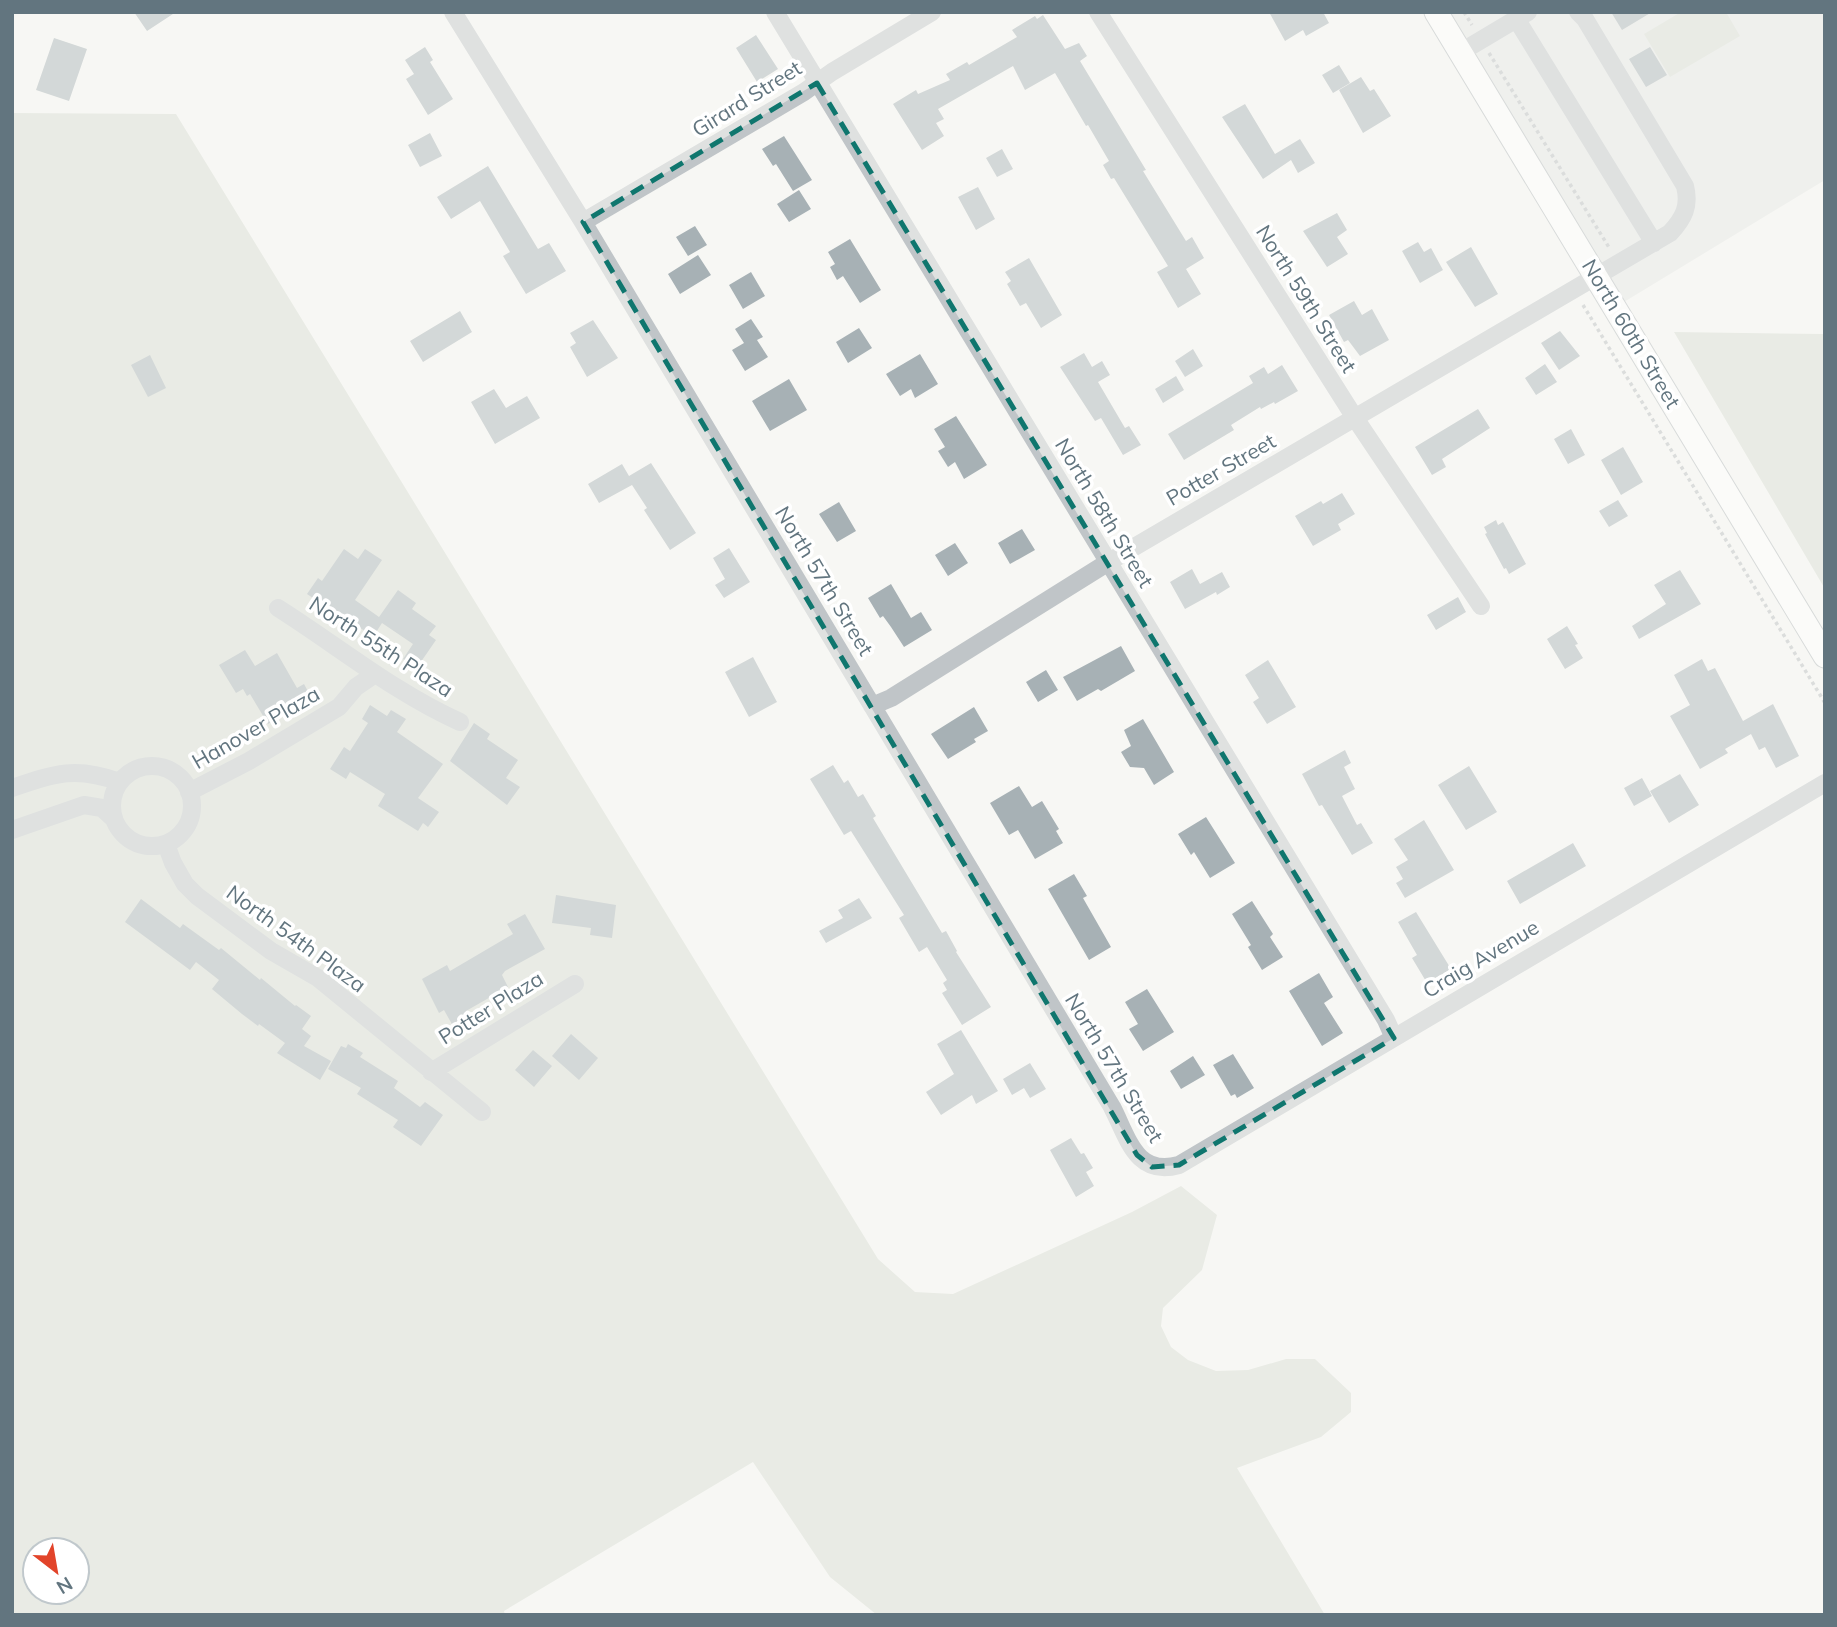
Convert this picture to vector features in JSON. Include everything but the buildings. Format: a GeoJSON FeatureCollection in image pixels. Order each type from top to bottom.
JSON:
{"type":"FeatureCollection","features":[{"type":"Feature","properties":{"kind":"main road","name":"North 60th Street"},"geometry":{"type":"LineString","coordinates":[[1436,12],[1825,656]]}},
{"type":"Feature","properties":{"kind":"street","name":"North 57th Street"},"geometry":{"type":"LineString","coordinates":[[453,12],[583,222],[1112,1107],[1137,1155],[1144,1162],[1158,1168]]}},
{"type":"Feature","properties":{"kind":"street","name":"North 58th Street"},"geometry":{"type":"LineString","coordinates":[[775,12],[1386,1020],[1394,1038]]}},
{"type":"Feature","properties":{"kind":"street","name":"Girard Street"},"geometry":{"type":"LineString","coordinates":[[583,222],[932,12]]}},
{"type":"Feature","properties":{"kind":"street","name":"North 59th Street"},"geometry":{"type":"LineString","coordinates":[[1098,12],[1355,418],[1481,606]]}},
{"type":"Feature","properties":{"kind":"street","name":"Potter Street"},"geometry":{"type":"LineString","coordinates":[[872,706],[891,698],[1107,563],[1670,233],[1686,211],[1688,198],[1685,186],[1585,19],[1578,12]]}},
{"type":"Feature","properties":{"kind":"street"},"geometry":{"type":"LineString","coordinates":[[1461,52],[1514,17],[1654,243]]}},
{"type":"Feature","properties":{"kind":"street","name":"North 55th Plaza"},"geometry":{"type":"LineString","coordinates":[[278,608],[329,640],[375,674],[460,722]]}},
{"type":"Feature","properties":{"kind":"street","name":"Hanover Plaza"},"geometry":{"type":"LineString","coordinates":[[189,792],[249,761],[339,707],[355,687],[375,674]]}},
{"type":"Feature","properties":{"kind":"street"},"geometry":{"type":"LineString","coordinates":[[12,830],[84,805],[102,808],[127,838],[138,844],[166,844],[183,831],[190,819],[192,805],[189,792],[182,780],[171,771],[158,767],[131,772],[120,782],[114,793],[113,818]]}},
{"type":"Feature","properties":{"kind":"street"},"geometry":{"type":"LineString","coordinates":[[12,788],[56,773],[96,773],[120,782]]}},
{"type":"Feature","properties":{"kind":"street","name":"Craig Avenue"},"geometry":{"type":"LineString","coordinates":[[1158,1168],[1179,1165],[1825,783]]}},
{"type":"Feature","properties":{"kind":"street","name":"North 54th Plaza"},"geometry":{"type":"LineString","coordinates":[[166,844],[185,884],[197,896],[271,951],[318,978],[482,1112]]}},
{"type":"Feature","properties":{"kind":"street","name":"Potter Plaza"},"geometry":{"type":"LineString","coordinates":[[430,1072],[575,984]]}},
{"type":"Feature","properties":{"kind":"path"},"geometry":{"type":"LineString","coordinates":[[1464,12],[1618,263]]}},
{"type":"Feature","properties":{"kind":"highlighted area"},"geometry":{"type":"Polygon","coordinates":[[[817,83],[1394,1038],[1179,1165],[1152,1167],[1137,1155],[583,222],[817,83]]]}},
{"type":"Feature","properties":{"kind":"shaded area"},"geometry":{"type":"Polygon","coordinates":[[[1448,12],[1825,12],[1825,180],[1624,302],[1448,12]]]}},
{"type":"Feature","properties":{"kind":"shaded area"},"geometry":{"type":"Polygon","coordinates":[[[1681,12],[1726,12],[1740,36],[1670,77],[1644,34],[1681,12]]]}},
{"type":"Feature","properties":{"kind":"shaded area"},"geometry":{"type":"Polygon","coordinates":[[[12,113],[176,114],[878,1259],[915,1292],[953,1294],[1132,1212],[1181,1186],[1217,1215],[1202,1270],[1163,1308],[1161,1326],[1171,1347],[1188,1360],[1216,1371],[1248,1370],[1286,1359],[1315,1359],[1351,1393],[1351,1412],[1321,1437],[1237,1468],[1325,1615],[877,1615],[830,1577],[753,1462],[504,1611],[505,1615],[12,1615],[12,113]]]}},
{"type":"Feature","properties":{"kind":"shaded area"},"geometry":{"type":"Polygon","coordinates":[[[1674,332],[1825,334],[1825,589],[1674,332]]]}}]}
